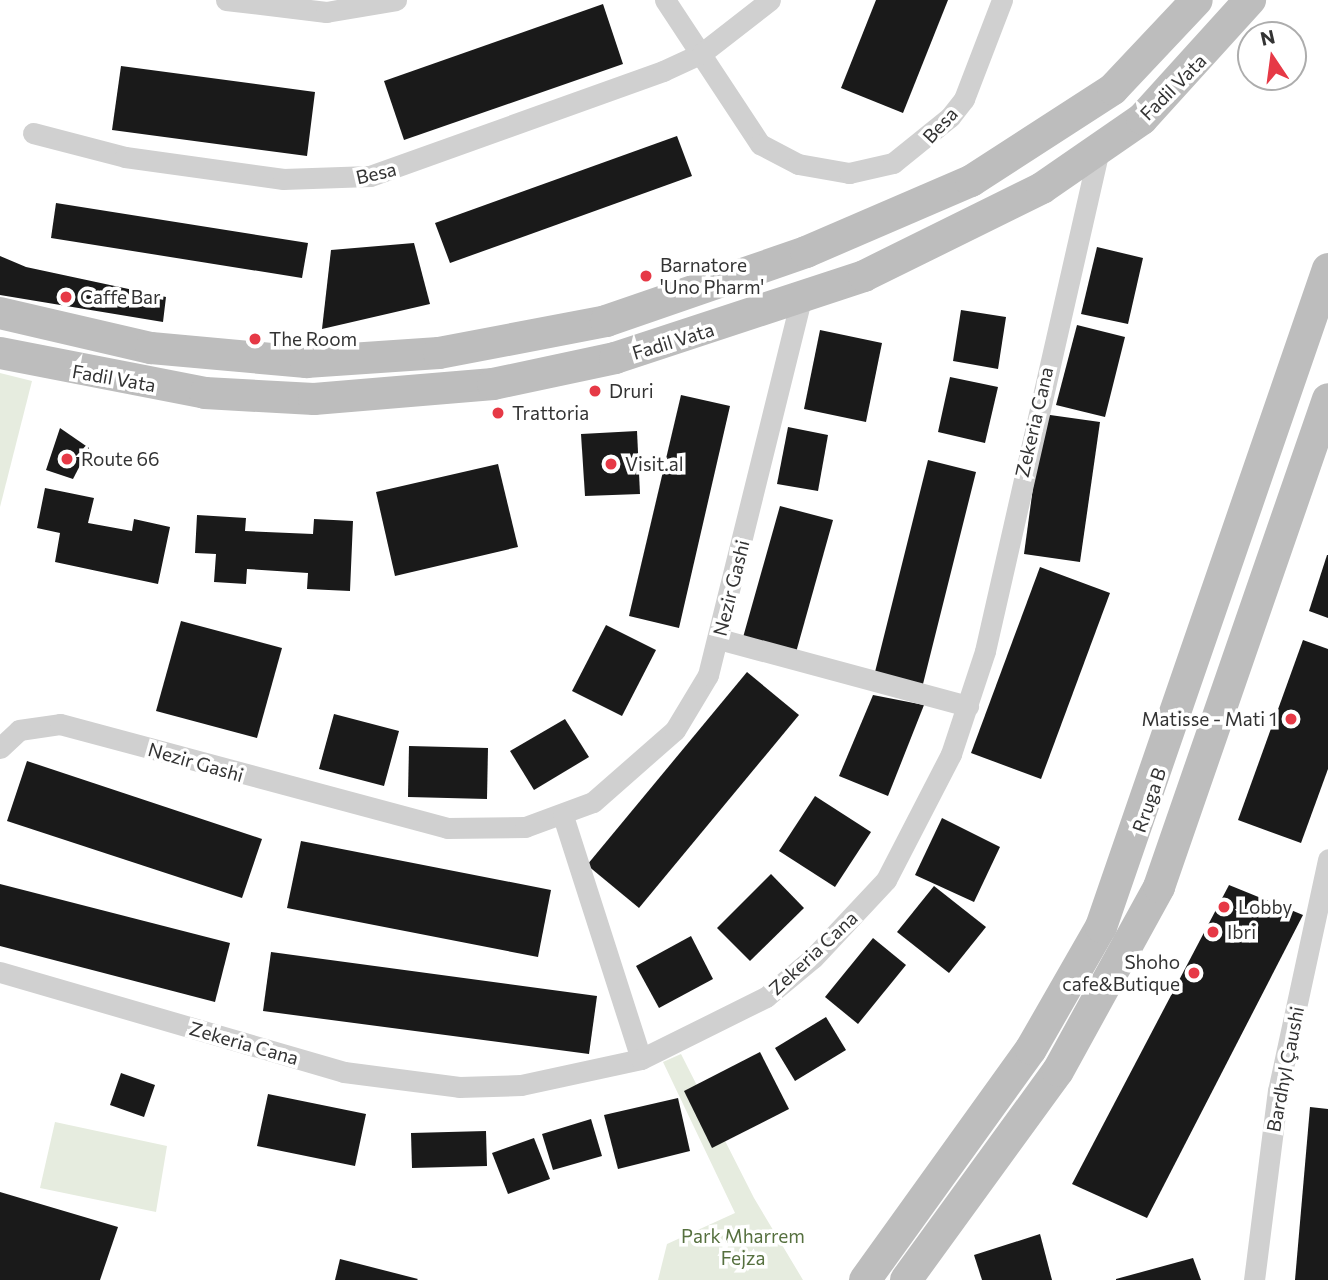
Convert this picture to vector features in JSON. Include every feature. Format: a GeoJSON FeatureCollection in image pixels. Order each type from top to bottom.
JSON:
{"type":"FeatureCollection","features":[{"type":"Feature","properties":{"kind":"main road","name":"Fadil Vata"},"geometry":{"type":"LineString","coordinates":[[0,313],[151,348],[306,362],[439,354],[606,321],[806,252],[971,181],[1114,89],[1197,0]]}},
{"type":"Feature","properties":{"kind":"main road","name":"Fadil Vata"},"geometry":{"type":"LineString","coordinates":[[0,353],[205,393],[370,397],[493,384],[602,362],[801,299],[927,248],[1098,154],[1184,78],[1250,0]]}},
{"type":"Feature","properties":{"kind":"main road","name":"Rruga B"},"geometry":{"type":"LineString","coordinates":[[865,1280],[1031,1049],[1101,927],[1328,269]]}},
{"type":"Feature","properties":{"kind":"main road"},"geometry":{"type":"LineString","coordinates":[[906,1280],[1058,1071],[1159,887],[1328,399]]}},
{"type":"Feature","properties":{"kind":"street"},"geometry":{"type":"LineString","coordinates":[[226,0],[326,12],[396,0]]}},
{"type":"Feature","properties":{"kind":"street","name":"Besa"},"geometry":{"type":"LineString","coordinates":[[33,133],[145,160],[283,179],[346,180],[452,151],[702,53],[770,0]]}},
{"type":"Feature","properties":{"kind":"street","name":"Besa"},"geometry":{"type":"LineString","coordinates":[[672,2],[744,127],[774,156],[825,170],[876,169],[918,149],[964,99],[1002,0]]}},
{"type":"Feature","properties":{"kind":"street","name":"Zekeria Cana"},"geometry":{"type":"LineString","coordinates":[[0,972],[344,1072],[399,1082],[521,1085],[641,1059],[766,997],[853,918],[911,839],[968,706],[1098,154]]}},
{"type":"Feature","properties":{"kind":"street","name":"Nezir Gashi"},"geometry":{"type":"LineString","coordinates":[[0,748],[19,730],[60,724],[410,821],[486,830],[563,816],[625,780],[675,730],[708,675],[801,299]]}},
{"type":"Feature","properties":{"kind":"street"},"geometry":{"type":"LineString","coordinates":[[719,639],[968,706]]}},
{"type":"Feature","properties":{"kind":"street"},"geometry":{"type":"LineString","coordinates":[[563,816],[641,1059]]}},
{"type":"Feature","properties":{"kind":"street","name":"Bardhyl Çaushi"},"geometry":{"type":"LineString","coordinates":[[1254,1280],[1278,1091],[1328,859]]}},
{"type":"Feature","properties":{"kind":"green space"},"geometry":{"type":"Polygon","coordinates":[[[0,373],[32,381],[0,507],[0,373]]]}},
{"type":"Feature","properties":{"kind":"green space","name":"Park Mharrem Fejza"},"geometry":{"type":"Polygon","coordinates":[[[681,1054],[754,1198],[803,1280],[658,1280],[667,1244],[735,1213],[663,1062],[681,1054]]]}},
{"type":"Feature","properties":{"kind":"green space"},"geometry":{"type":"Polygon","coordinates":[[[55,1122],[167,1146],[156,1212],[40,1188],[55,1122]]]}},
{"type":"Feature","properties":{"kind":"building"},"geometry":{"type":"Polygon","coordinates":[[[876,0],[948,0],[903,113],[841,88],[876,0]]]}},
{"type":"Feature","properties":{"kind":"building"},"geometry":{"type":"Polygon","coordinates":[[[603,4],[623,64],[404,140],[384,81],[603,4]]]}},
{"type":"Feature","properties":{"kind":"building"},"geometry":{"type":"Polygon","coordinates":[[[121,66],[315,92],[307,156],[112,130],[121,66]]]}},
{"type":"Feature","properties":{"kind":"building"},"geometry":{"type":"Polygon","coordinates":[[[677,136],[692,176],[450,263],[435,223],[677,136]]]}},
{"type":"Feature","properties":{"kind":"building"},"geometry":{"type":"Polygon","coordinates":[[[56,203],[308,243],[302,278],[51,238],[56,203]]]}},
{"type":"Feature","properties":{"kind":"building"},"geometry":{"type":"Polygon","coordinates":[[[414,243],[430,304],[322,329],[331,250],[414,243]]]}},
{"type":"Feature","properties":{"kind":"building"},"geometry":{"type":"Polygon","coordinates":[[[1097,247],[1143,258],[1128,324],[1081,314],[1097,247]]]}},
{"type":"Feature","properties":{"kind":"building"},"geometry":{"type":"Polygon","coordinates":[[[0,256],[26,267],[166,297],[163,322],[0,295],[0,256]]]}},
{"type":"Feature","properties":{"kind":"building"},"geometry":{"type":"Polygon","coordinates":[[[961,310],[1006,317],[998,369],[953,361],[961,310]]]}},
{"type":"Feature","properties":{"kind":"building"},"geometry":{"type":"Polygon","coordinates":[[[1077,325],[1125,337],[1105,417],[1056,405],[1077,325]]]}},
{"type":"Feature","properties":{"kind":"building"},"geometry":{"type":"Polygon","coordinates":[[[820,330],[882,343],[866,422],[804,409],[820,330]]]}},
{"type":"Feature","properties":{"kind":"building"},"geometry":{"type":"Polygon","coordinates":[[[950,377],[998,387],[985,443],[938,432],[950,377]]]}},
{"type":"Feature","properties":{"kind":"building"},"geometry":{"type":"Polygon","coordinates":[[[681,395],[730,406],[679,628],[629,616],[681,395]]]}},
{"type":"Feature","properties":{"kind":"building"},"geometry":{"type":"Polygon","coordinates":[[[1043,414],[1100,422],[1080,562],[1024,554],[1043,414]]]}},
{"type":"Feature","properties":{"kind":"building"},"geometry":{"type":"Polygon","coordinates":[[[788,427],[828,435],[818,491],[777,484],[788,427]]]}},
{"type":"Feature","properties":{"kind":"building","name":"Route 66"},"geometry":{"type":"Polygon","coordinates":[[[60,428],[89,448],[73,479],[46,470],[60,428]]]}},
{"type":"Feature","properties":{"kind":"building","name":"Visit.al"},"geometry":{"type":"Polygon","coordinates":[[[637,431],[640,494],[585,496],[581,434],[637,431]]]}},
{"type":"Feature","properties":{"kind":"building"},"geometry":{"type":"Polygon","coordinates":[[[928,460],[976,472],[922,688],[874,676],[928,460]]]}},
{"type":"Feature","properties":{"kind":"building"},"geometry":{"type":"Polygon","coordinates":[[[498,464],[518,547],[395,576],[376,492],[498,464]]]}},
{"type":"Feature","properties":{"kind":"building"},"geometry":{"type":"Polygon","coordinates":[[[45,488],[94,498],[88,523],[132,531],[134,519],[170,527],[158,584],[55,562],[60,533],[37,528],[45,488]]]}},
{"type":"Feature","properties":{"kind":"building"},"geometry":{"type":"Polygon","coordinates":[[[780,506],[833,520],[795,656],[742,641],[780,506]]]}},
{"type":"Feature","properties":{"kind":"building"},"geometry":{"type":"Polygon","coordinates":[[[197,515],[246,518],[245,531],[313,534],[314,519],[353,521],[350,591],[307,589],[308,573],[247,569],[246,584],[214,582],[216,554],[195,553],[197,515]]]}},
{"type":"Feature","properties":{"kind":"building"},"geometry":{"type":"Polygon","coordinates":[[[1328,555],[1328,618],[1309,611],[1328,555]]]}},
{"type":"Feature","properties":{"kind":"building"},"geometry":{"type":"Polygon","coordinates":[[[1040,567],[1110,593],[1041,779],[971,753],[1040,567]]]}},
{"type":"Feature","properties":{"kind":"building"},"geometry":{"type":"Polygon","coordinates":[[[181,621],[282,648],[257,738],[156,711],[181,621]]]}},
{"type":"Feature","properties":{"kind":"building"},"geometry":{"type":"Polygon","coordinates":[[[606,625],[656,650],[622,716],[572,691],[606,625]]]}},
{"type":"Feature","properties":{"kind":"building"},"geometry":{"type":"Polygon","coordinates":[[[1303,640],[1328,649],[1328,769],[1301,843],[1238,820],[1303,640]]]}},
{"type":"Feature","properties":{"kind":"building"},"geometry":{"type":"Polygon","coordinates":[[[747,672],[799,715],[639,908],[587,865],[747,672]]]}},
{"type":"Feature","properties":{"kind":"building"},"geometry":{"type":"Polygon","coordinates":[[[873,695],[924,705],[888,796],[839,776],[873,695]]]}},
{"type":"Feature","properties":{"kind":"building"},"geometry":{"type":"Polygon","coordinates":[[[334,714],[399,731],[384,786],[319,769],[334,714]]]}},
{"type":"Feature","properties":{"kind":"building"},"geometry":{"type":"Polygon","coordinates":[[[565,719],[589,757],[534,790],[510,751],[565,719]]]}},
{"type":"Feature","properties":{"kind":"building"},"geometry":{"type":"Polygon","coordinates":[[[409,746],[488,748],[487,799],[408,797],[409,746]]]}},
{"type":"Feature","properties":{"kind":"building"},"geometry":{"type":"Polygon","coordinates":[[[27,761],[262,839],[242,898],[7,821],[27,761]]]}},
{"type":"Feature","properties":{"kind":"building"},"geometry":{"type":"Polygon","coordinates":[[[815,796],[871,832],[835,887],[779,851],[815,796]]]}},
{"type":"Feature","properties":{"kind":"building"},"geometry":{"type":"Polygon","coordinates":[[[942,818],[1000,847],[974,902],[915,875],[942,818]]]}},
{"type":"Feature","properties":{"kind":"building"},"geometry":{"type":"Polygon","coordinates":[[[301,841],[551,890],[538,957],[287,908],[301,841]]]}},
{"type":"Feature","properties":{"kind":"building"},"geometry":{"type":"Polygon","coordinates":[[[771,874],[804,908],[750,961],[717,928],[771,874]]]}},
{"type":"Feature","properties":{"kind":"building"},"geometry":{"type":"Polygon","coordinates":[[[0,884],[230,943],[215,1002],[0,946],[0,884]]]}},
{"type":"Feature","properties":{"kind":"building"},"geometry":{"type":"Polygon","coordinates":[[[1229,885],[1303,915],[1147,1218],[1072,1184],[1229,885]]]}},
{"type":"Feature","properties":{"kind":"building"},"geometry":{"type":"Polygon","coordinates":[[[934,886],[986,927],[949,973],[897,932],[934,886]]]}},
{"type":"Feature","properties":{"kind":"building"},"geometry":{"type":"Polygon","coordinates":[[[691,936],[713,979],[659,1008],[636,966],[691,936]]]}},
{"type":"Feature","properties":{"kind":"building"},"geometry":{"type":"Polygon","coordinates":[[[873,938],[906,965],[858,1024],[825,997],[873,938]]]}},
{"type":"Feature","properties":{"kind":"building"},"geometry":{"type":"Polygon","coordinates":[[[271,952],[597,996],[589,1054],[263,1011],[271,952]]]}},
{"type":"Feature","properties":{"kind":"building"},"geometry":{"type":"Polygon","coordinates":[[[826,1017],[846,1050],[795,1081],[775,1048],[826,1017]]]}},
{"type":"Feature","properties":{"kind":"building"},"geometry":{"type":"Polygon","coordinates":[[[760,1052],[789,1109],[712,1148],[684,1091],[760,1052]]]}},
{"type":"Feature","properties":{"kind":"building"},"geometry":{"type":"Polygon","coordinates":[[[121,1073],[155,1085],[144,1117],[110,1105],[121,1073]]]}},
{"type":"Feature","properties":{"kind":"building"},"geometry":{"type":"Polygon","coordinates":[[[268,1094],[366,1114],[355,1166],[257,1146],[268,1094]]]}},
{"type":"Feature","properties":{"kind":"building"},"geometry":{"type":"Polygon","coordinates":[[[678,1098],[690,1151],[618,1169],[604,1115],[678,1098]]]}},
{"type":"Feature","properties":{"kind":"building"},"geometry":{"type":"Polygon","coordinates":[[[1310,1107],[1328,1109],[1328,1280],[1295,1280],[1310,1107]]]}},
{"type":"Feature","properties":{"kind":"building"},"geometry":{"type":"Polygon","coordinates":[[[591,1119],[602,1156],[553,1170],[542,1134],[591,1119]]]}},
{"type":"Feature","properties":{"kind":"building"},"geometry":{"type":"Polygon","coordinates":[[[486,1131],[487,1166],[412,1168],[411,1133],[486,1131]]]}},
{"type":"Feature","properties":{"kind":"building"},"geometry":{"type":"Polygon","coordinates":[[[534,1138],[550,1179],[508,1194],[492,1153],[534,1138]]]}},
{"type":"Feature","properties":{"kind":"building"},"geometry":{"type":"Polygon","coordinates":[[[0,1192],[118,1227],[100,1280],[0,1280],[0,1192]]]}},
{"type":"Feature","properties":{"kind":"building"},"geometry":{"type":"Polygon","coordinates":[[[1040,1234],[1052,1280],[982,1280],[974,1255],[1040,1234]]]}},
{"type":"Feature","properties":{"kind":"building"},"geometry":{"type":"Polygon","coordinates":[[[1193,1258],[1201,1280],[1116,1280],[1116,1279],[1193,1258]]]}},
{"type":"Feature","properties":{"kind":"building"},"geometry":{"type":"Polygon","coordinates":[[[340,1259],[418,1279],[335,1280],[340,1259]]]}},
{"type":"Feature","properties":{"kind":"place","name":"Barnatore 'Uno Pharm'"},"geometry":{"type":"Point","coordinates":[646,276]}},
{"type":"Feature","properties":{"kind":"place","name":"Caffe Bar"},"geometry":{"type":"Point","coordinates":[66,297]}},
{"type":"Feature","properties":{"kind":"place","name":"The Room"},"geometry":{"type":"Point","coordinates":[255,339]}},
{"type":"Feature","properties":{"kind":"place","name":"Druri"},"geometry":{"type":"Point","coordinates":[595,391]}},
{"type":"Feature","properties":{"kind":"place","name":"Trattoria"},"geometry":{"type":"Point","coordinates":[498,413]}},
{"type":"Feature","properties":{"kind":"place","name":"Route 66"},"geometry":{"type":"Point","coordinates":[67,459]}},
{"type":"Feature","properties":{"kind":"place","name":"Visit.al"},"geometry":{"type":"Point","coordinates":[611,464]}},
{"type":"Feature","properties":{"kind":"place","name":"Matisse - Mati 1"},"geometry":{"type":"Point","coordinates":[1291,719]}},
{"type":"Feature","properties":{"kind":"place","name":"Lobby"},"geometry":{"type":"Point","coordinates":[1224,907]}},
{"type":"Feature","properties":{"kind":"place","name":"Ibri"},"geometry":{"type":"Point","coordinates":[1213,932]}},
{"type":"Feature","properties":{"kind":"place","name":"Shoho cafe&Butique"},"geometry":{"type":"Point","coordinates":[1194,973]}}]}
